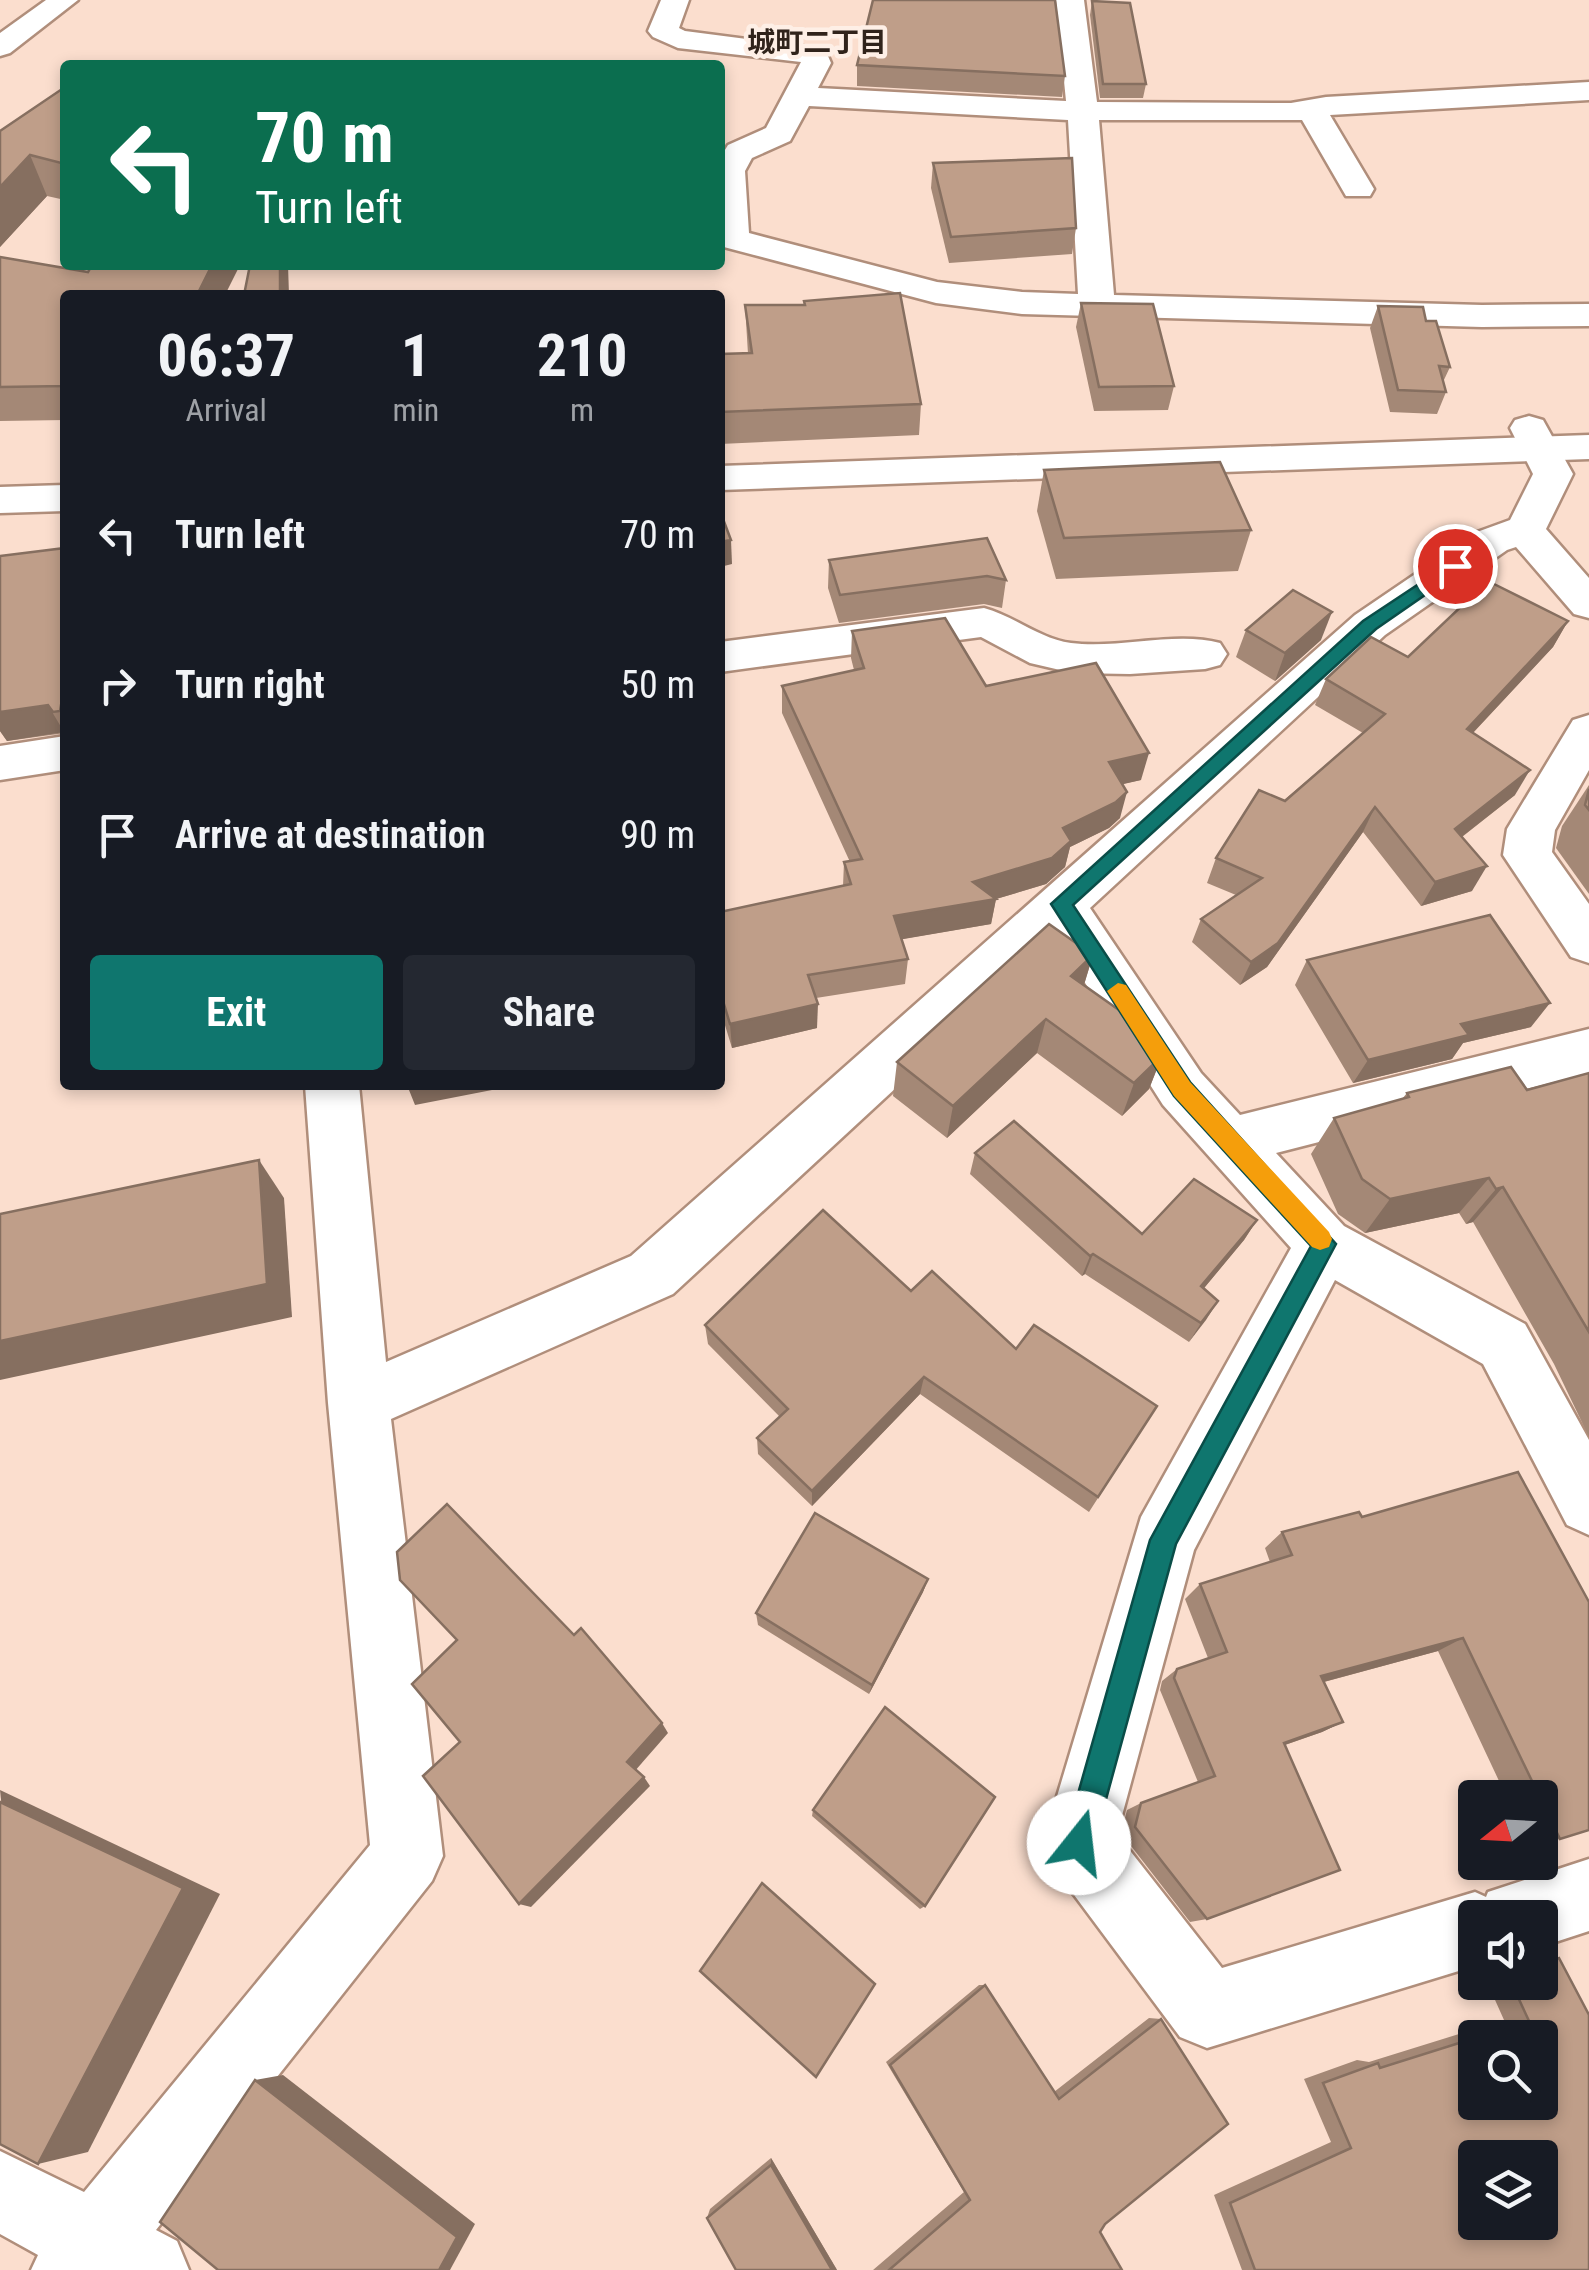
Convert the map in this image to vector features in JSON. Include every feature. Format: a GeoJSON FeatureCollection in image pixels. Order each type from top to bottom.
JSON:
{"type":"FeatureCollection","features":[{"type":"Feature","properties":{"kind":"street"},"geometry":{"type":"LineString","coordinates":[[0,48],[64,0]]}},
{"type":"Feature","properties":{"kind":"street"},"geometry":{"type":"LineString","coordinates":[[676,0],[663,31],[678,39],[814,55],[816,63],[779,134],[739,152],[729,171],[732,239],[936,292],[1022,303],[1482,316],[1589,315]]}},
{"type":"Feature","properties":{"kind":"street"},"geometry":{"type":"LineString","coordinates":[[1070,0],[1098,306]]}},
{"type":"Feature","properties":{"kind":"street"},"geometry":{"type":"LineString","coordinates":[[798,96],[1083,111],[1291,112],[1589,91]]}},
{"type":"Feature","properties":{"kind":"street"},"geometry":{"type":"LineString","coordinates":[[1311,108],[1358,189]]}},
{"type":"Feature","properties":{"kind":"street"},"geometry":{"type":"LineString","coordinates":[[725,478],[1535,439],[1589,426]]}},
{"type":"Feature","properties":{"kind":"street"},"geometry":{"type":"LineString","coordinates":[[359,1403],[652,1274],[1370,625],[1492,542],[1526,529],[1553,474],[1535,439]]}},
{"type":"Feature","properties":{"kind":"street"},"geometry":{"type":"LineString","coordinates":[[725,455],[1535,439],[1589,448]]}},
{"type":"Feature","properties":{"kind":"street"},"geometry":{"type":"LineString","coordinates":[[0,477],[60,475]]}},
{"type":"Feature","properties":{"kind":"street"},"geometry":{"type":"LineString","coordinates":[[0,500],[60,498]]}},
{"type":"Feature","properties":{"kind":"street"},"geometry":{"type":"LineString","coordinates":[[1526,529],[1536,548],[1589,604]]}},
{"type":"Feature","properties":{"kind":"street"},"geometry":{"type":"LineString","coordinates":[[725,656],[984,622],[1000,627],[1022,643],[1055,655],[1120,660],[1205,654]]}},
{"type":"Feature","properties":{"kind":"street"},"geometry":{"type":"LineString","coordinates":[[1589,731],[1531,830],[1528,855],[1589,943]]}},
{"type":"Feature","properties":{"kind":"street"},"geometry":{"type":"LineString","coordinates":[[0,763],[60,755]]}},
{"type":"Feature","properties":{"kind":"street"},"geometry":{"type":"LineString","coordinates":[[1061,904],[1182,1089],[1324,1244],[1504,1344],[1589,1502]]}},
{"type":"Feature","properties":{"kind":"street"},"geometry":{"type":"LineString","coordinates":[[1230,1141],[1589,1050]]}},
{"type":"Feature","properties":{"kind":"street"},"geometry":{"type":"LineString","coordinates":[[0,2191],[104,2260],[408,1856],[359,1403],[332,1090]]}},
{"type":"Feature","properties":{"kind":"street"},"geometry":{"type":"LineString","coordinates":[[1324,1244],[1164,1540],[1079,1843],[1208,2010],[1458,1934]]}},
{"type":"Feature","properties":{"kind":"street"},"geometry":{"type":"LineString","coordinates":[[1558,1905],[1589,1895]]}},
{"type":"Feature","properties":{"kind":"building"},"geometry":{"type":"Polygon","coordinates":[[[873,0],[1055,0],[1065,76],[857,65],[873,0]]]}},
{"type":"Feature","properties":{"kind":"building"},"geometry":{"type":"Polygon","coordinates":[[[1092,1],[1130,3],[1146,84],[1103,84],[1092,1]]]}},
{"type":"Feature","properties":{"kind":"building"},"geometry":{"type":"Polygon","coordinates":[[[60,90],[60,163],[30,155],[0,187],[0,131],[60,90]]]}},
{"type":"Feature","properties":{"kind":"building"},"geometry":{"type":"Polygon","coordinates":[[[1072,158],[1076,228],[951,237],[933,163],[1072,158]]]}},
{"type":"Feature","properties":{"kind":"building"},"geometry":{"type":"Polygon","coordinates":[[[0,257],[88,272],[210,270],[200,290],[60,290],[60,386],[0,387],[0,257]]]}},
{"type":"Feature","properties":{"kind":"building"},"geometry":{"type":"Polygon","coordinates":[[[249,270],[280,270],[280,290],[245,290],[249,270]]]}},
{"type":"Feature","properties":{"kind":"building"},"geometry":{"type":"Polygon","coordinates":[[[900,293],[921,404],[725,412],[725,354],[752,353],[745,305],[805,305],[804,301],[900,293]]]}},
{"type":"Feature","properties":{"kind":"building"},"geometry":{"type":"Polygon","coordinates":[[[1081,303],[1153,304],[1174,386],[1099,387],[1081,303]]]}},
{"type":"Feature","properties":{"kind":"building"},"geometry":{"type":"Polygon","coordinates":[[[1378,306],[1423,307],[1426,321],[1436,321],[1450,367],[1439,366],[1446,392],[1398,390],[1378,306]]]}},
{"type":"Feature","properties":{"kind":"building"},"geometry":{"type":"Polygon","coordinates":[[[1220,462],[1251,530],[1064,538],[1044,470],[1220,462]]]}},
{"type":"Feature","properties":{"kind":"building"},"geometry":{"type":"Polygon","coordinates":[[[987,538],[1006,580],[987,576],[840,595],[829,560],[987,538]]]}},
{"type":"Feature","properties":{"kind":"building"},"geometry":{"type":"Polygon","coordinates":[[[60,549],[60,711],[53,712],[48,705],[0,712],[0,556],[60,549]]]}},
{"type":"Feature","properties":{"kind":"building"},"geometry":{"type":"Polygon","coordinates":[[[1488,581],[1568,621],[1467,729],[1530,770],[1455,829],[1487,866],[1435,882],[1375,807],[1278,943],[1251,962],[1201,919],[1262,878],[1216,858],[1259,790],[1285,801],[1385,714],[1326,679],[1371,637],[1408,657],[1488,581]]]}},
{"type":"Feature","properties":{"kind":"building"},"geometry":{"type":"Polygon","coordinates":[[[1293,590],[1332,612],[1285,653],[1246,630],[1293,590]]]}},
{"type":"Feature","properties":{"kind":"building"},"geometry":{"type":"Polygon","coordinates":[[[945,618],[986,686],[1096,663],[1149,753],[1109,762],[1127,792],[1116,802],[1063,828],[1071,841],[1052,858],[973,882],[996,899],[894,916],[908,959],[808,975],[818,1004],[730,1024],[725,1008],[725,911],[851,884],[844,862],[862,859],[782,686],[864,668],[852,631],[945,618]]]}},
{"type":"Feature","properties":{"kind":"building"},"geometry":{"type":"Polygon","coordinates":[[[1490,915],[1550,1003],[1461,1024],[1469,1035],[1368,1060],[1307,960],[1490,915]]]}},
{"type":"Feature","properties":{"kind":"building"},"geometry":{"type":"Polygon","coordinates":[[[1049,924],[1093,955],[1071,976],[1143,1027],[1162,1056],[1134,1083],[1046,1019],[953,1106],[897,1062],[1049,924]]]}},
{"type":"Feature","properties":{"kind":"building"},"geometry":{"type":"Polygon","coordinates":[[[1511,1067],[1527,1090],[1589,1073],[1589,1332],[1503,1187],[1496,1189],[1489,1178],[1390,1199],[1362,1179],[1334,1118],[1409,1097],[1407,1093],[1511,1067]]]}},
{"type":"Feature","properties":{"kind":"building"},"geometry":{"type":"Polygon","coordinates":[[[1014,1121],[1142,1234],[1194,1179],[1257,1220],[1201,1286],[1218,1301],[1201,1323],[1093,1254],[1090,1256],[975,1153],[1014,1121]]]}},
{"type":"Feature","properties":{"kind":"building"},"geometry":{"type":"Polygon","coordinates":[[[259,1160],[267,1284],[0,1341],[0,1214],[259,1160]]]}},
{"type":"Feature","properties":{"kind":"building"},"geometry":{"type":"Polygon","coordinates":[[[823,1210],[911,1291],[932,1271],[1016,1349],[1034,1325],[1157,1406],[1098,1497],[924,1377],[812,1491],[757,1438],[788,1409],[705,1325],[823,1210]]]}},
{"type":"Feature","properties":{"kind":"building"},"geometry":{"type":"Polygon","coordinates":[[[1518,1472],[1589,1602],[1589,1830],[1560,1839],[1558,1780],[1532,1780],[1463,1638],[1321,1676],[1343,1722],[1284,1743],[1340,1870],[1207,1919],[1135,1827],[1141,1803],[1215,1776],[1174,1678],[1177,1669],[1227,1652],[1200,1584],[1292,1555],[1282,1532],[1359,1512],[1362,1517],[1518,1472]]]}},
{"type":"Feature","properties":{"kind":"building"},"geometry":{"type":"Polygon","coordinates":[[[447,1504],[574,1635],[581,1628],[662,1723],[627,1762],[644,1777],[519,1904],[423,1776],[460,1742],[412,1684],[457,1640],[400,1580],[397,1552],[447,1504]]]}},
{"type":"Feature","properties":{"kind":"building"},"geometry":{"type":"Polygon","coordinates":[[[815,1513],[928,1579],[872,1685],[756,1613],[815,1513]]]}},
{"type":"Feature","properties":{"kind":"building"},"geometry":{"type":"Polygon","coordinates":[[[885,1707],[995,1797],[925,1906],[813,1810],[885,1707]]]}},
{"type":"Feature","properties":{"kind":"building"},"geometry":{"type":"Polygon","coordinates":[[[0,1802],[183,1888],[38,2164],[0,2144],[0,1802]]]}},
{"type":"Feature","properties":{"kind":"building"},"geometry":{"type":"Polygon","coordinates":[[[762,1883],[875,1984],[816,2077],[700,1971],[762,1883]]]}},
{"type":"Feature","properties":{"kind":"building"},"geometry":{"type":"Polygon","coordinates":[[[1559,1958],[1589,2015],[1589,2270],[1255,2270],[1230,2203],[1351,2148],[1323,2083],[1378,2063],[1380,2068],[1458,2043],[1458,2120],[1558,2120],[1558,2020],[1529,2020],[1519,2000],[1558,2000],[1559,1958]]]}},
{"type":"Feature","properties":{"kind":"building"},"geometry":{"type":"Polygon","coordinates":[[[985,1985],[1059,2099],[1161,2019],[1228,2124],[1105,2224],[1100,2232],[1122,2270],[889,2270],[970,2200],[890,2065],[985,1985]]]}},
{"type":"Feature","properties":{"kind":"building"},"geometry":{"type":"Polygon","coordinates":[[[255,2080],[457,2237],[439,2270],[218,2270],[160,2222],[255,2080]]]}},
{"type":"Feature","properties":{"kind":"building"},"geometry":{"type":"Polygon","coordinates":[[[771,2165],[832,2270],[736,2270],[707,2218],[771,2165]]]}},
{"type":"Feature","properties":{"kind":"slow traffic"},"geometry":{"type":"LineString","coordinates":[[1118,991],[1182,1089],[1320,1239]]}},
{"type":"Feature","properties":{"kind":"district","name":"城町二丁目"},"geometry":{"type":"Point","coordinates":[817,42]}},
{"type":"Feature","properties":{"kind":"route"},"geometry":{"type":"LineString","coordinates":[[1079,1843],[1164,1540],[1324,1244],[1182,1089],[1061,904],[1370,625],[1455,566]]}}]}
